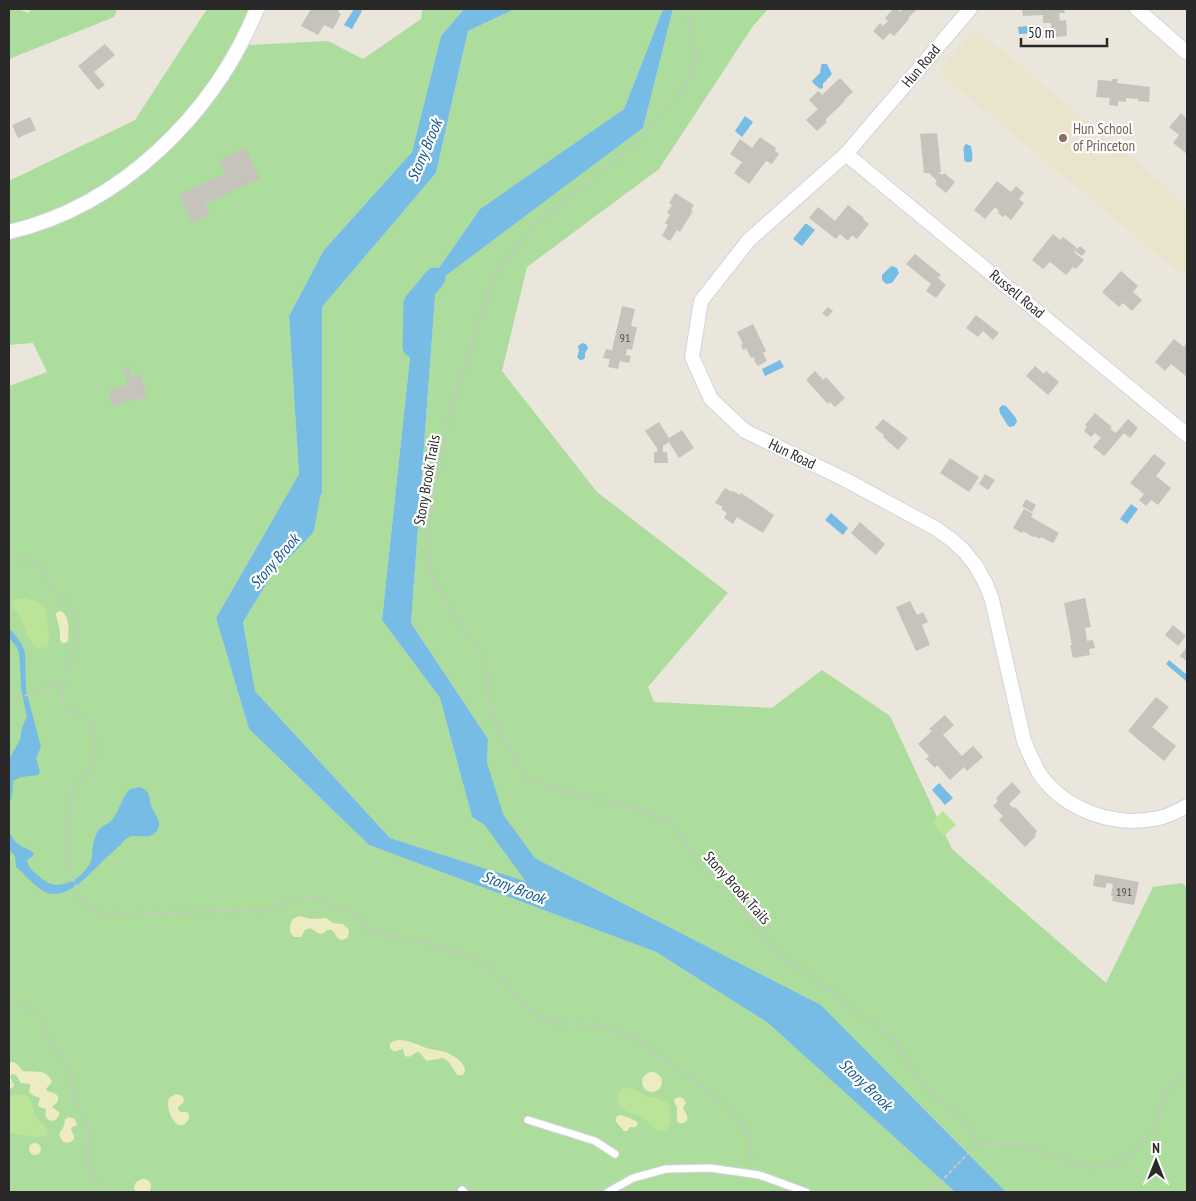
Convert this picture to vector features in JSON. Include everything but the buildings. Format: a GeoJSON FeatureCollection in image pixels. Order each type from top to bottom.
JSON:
{"type":"FeatureCollection","features":[{"type":"Feature","properties":{"kind":"street"},"geometry":{"type":"LineString","coordinates":[[9,232],[40,223],[85,203],[124,179],[154,154],[179,131],[225,71],[242,42],[257,9]]}},
{"type":"Feature","properties":{"kind":"street","name":"Hun Road"},"geometry":{"type":"LineString","coordinates":[[970,9],[846,154],[748,240],[701,301],[692,357],[711,399],[744,431],[846,480],[935,528],[964,551],[976,566],[992,600],[1024,741],[1036,768],[1055,791],[1085,811],[1102,817],[1121,820],[1139,821],[1158,818],[1187,806]]}},
{"type":"Feature","properties":{"kind":"street"},"geometry":{"type":"LineString","coordinates":[[1137,9],[1187,53]]}},
{"type":"Feature","properties":{"kind":"street","name":"Russell Road"},"geometry":{"type":"LineString","coordinates":[[846,154],[1187,435]]}},
{"type":"Feature","properties":{"kind":"lane"},"geometry":{"type":"LineString","coordinates":[[528,1120],[595,1141],[615,1154]]}},
{"type":"Feature","properties":{"kind":"lane"},"geometry":{"type":"LineString","coordinates":[[608,1192],[633,1178],[666,1169],[710,1168],[759,1175],[806,1192]]}},
{"type":"Feature","properties":{"kind":"path","name":"Stony Brook Trails"},"geometry":{"type":"LineString","coordinates":[[688,9],[696,59],[686,87],[634,145],[536,224],[495,274],[450,411],[428,528],[430,572],[465,632],[485,656],[492,714],[525,778],[554,789],[634,808],[671,821],[696,861],[731,894],[778,954],[834,993],[893,1038],[926,1088],[958,1113],[972,1131],[978,1144]]}},
{"type":"Feature","properties":{"kind":"path"},"geometry":{"type":"LineString","coordinates":[[9,552],[40,569],[54,590],[73,611],[79,629],[66,680],[32,694],[9,697]]}},
{"type":"Feature","properties":{"kind":"path"},"geometry":{"type":"LineString","coordinates":[[62,683],[63,706],[88,717],[96,750],[93,765],[77,784],[73,792],[68,819],[66,847],[68,863],[79,896],[84,904],[91,909],[108,914],[122,912],[259,912],[304,898],[322,898],[357,918],[370,930],[384,935],[423,942],[463,954],[493,969],[524,1005],[538,1015],[551,1022],[560,1024],[586,1024],[608,1027],[624,1032],[654,1051],[730,1107],[748,1134],[752,1148],[749,1174]]}},
{"type":"Feature","properties":{"kind":"path"},"geometry":{"type":"LineString","coordinates":[[9,994],[41,1022],[52,1044],[69,1069],[72,1077],[74,1098],[90,1135],[88,1162],[90,1170],[92,1177],[103,1192]]}},
{"type":"Feature","properties":{"kind":"path"},"geometry":{"type":"LineString","coordinates":[[932,1191],[978,1144],[1023,1145],[1097,1168],[1129,1157],[1155,1128],[1166,1092],[1187,1072]]}},
{"type":"Feature","properties":{"kind":"shaded area","name":"Hun School of Princeton"},"geometry":{"type":"Polygon","coordinates":[[[975,28],[1187,204],[1187,279],[938,72],[975,28]]]}},
{"type":"Feature","properties":{"kind":"green space"},"geometry":{"type":"Polygon","coordinates":[[[9,9],[17,9],[29,13],[30,9],[117,9],[114,17],[9,59],[9,9]]]}},
{"type":"Feature","properties":{"kind":"green space"},"geometry":{"type":"Polygon","coordinates":[[[207,9],[254,9],[249,45],[328,41],[363,59],[421,19],[422,9],[464,9],[441,36],[412,152],[324,250],[289,316],[299,474],[216,618],[249,729],[369,845],[656,952],[768,1023],[955,1192],[9,1192],[9,386],[47,372],[33,343],[9,345],[9,181],[135,120],[207,9]]]}},
{"type":"Feature","properties":{"kind":"green space"},"geometry":{"type":"Polygon","coordinates":[[[515,9],[663,9],[624,109],[480,209],[416,301],[382,620],[440,698],[472,817],[503,837],[547,889],[390,838],[255,691],[243,622],[322,493],[322,307],[436,173],[468,31],[515,9]]]}},
{"type":"Feature","properties":{"kind":"green space"},"geometry":{"type":"Polygon","coordinates":[[[673,9],[768,9],[753,26],[659,169],[527,267],[502,371],[597,492],[728,593],[648,687],[654,702],[772,708],[822,670],[890,716],[952,849],[1106,983],[1153,887],[1182,883],[1187,888],[1187,1192],[1006,1192],[821,1005],[527,854],[485,810],[488,739],[411,623],[436,283],[643,128],[673,9]]]}},
{"type":"Feature","properties":{"kind":"green space"},"geometry":{"type":"Polygon","coordinates":[[[25,598],[43,605],[47,612],[48,646],[42,648],[32,643],[19,615],[11,606],[11,603],[16,599],[25,598]]]}},
{"type":"Feature","properties":{"kind":"green space"},"geometry":{"type":"Polygon","coordinates":[[[943,811],[956,825],[944,836],[932,822],[943,811]]]}},
{"type":"Feature","properties":{"kind":"green space"},"geometry":{"type":"Polygon","coordinates":[[[626,1087],[666,1102],[670,1111],[670,1123],[664,1131],[652,1126],[642,1117],[622,1108],[617,1099],[620,1091],[626,1087]]]}},
{"type":"Feature","properties":{"kind":"green space"},"geometry":{"type":"Polygon","coordinates":[[[18,1094],[27,1096],[31,1101],[36,1117],[47,1129],[48,1132],[45,1136],[22,1135],[9,1132],[9,1096],[18,1094]]]}},
{"type":"Feature","properties":{"kind":"sand"},"geometry":{"type":"Polygon","coordinates":[[[61,611],[64,613],[68,624],[68,641],[65,643],[62,643],[60,640],[56,615],[57,612],[61,611]]]}},
{"type":"Feature","properties":{"kind":"sand"},"geometry":{"type":"Polygon","coordinates":[[[299,916],[312,919],[326,918],[333,923],[343,924],[349,930],[348,937],[341,940],[338,939],[332,930],[327,930],[322,934],[310,928],[305,930],[301,937],[294,937],[290,931],[290,926],[293,919],[299,916]]]}},
{"type":"Feature","properties":{"kind":"sand"},"geometry":{"type":"Polygon","coordinates":[[[399,1040],[442,1051],[453,1056],[463,1064],[465,1071],[463,1075],[457,1075],[449,1062],[443,1058],[427,1061],[419,1052],[407,1057],[403,1049],[393,1051],[390,1048],[390,1043],[399,1040]]]}},
{"type":"Feature","properties":{"kind":"sand"},"geometry":{"type":"Polygon","coordinates":[[[10,1062],[16,1063],[23,1071],[44,1073],[50,1078],[52,1082],[46,1089],[58,1096],[58,1101],[52,1107],[59,1112],[56,1120],[50,1121],[46,1118],[46,1109],[38,1105],[40,1098],[29,1092],[30,1084],[21,1083],[16,1075],[12,1074],[10,1077],[14,1085],[9,1089],[10,1062]]]}},
{"type":"Feature","properties":{"kind":"sand"},"geometry":{"type":"Polygon","coordinates":[[[652,1072],[659,1075],[662,1082],[659,1089],[652,1092],[645,1089],[642,1082],[645,1075],[652,1072]]]}},
{"type":"Feature","properties":{"kind":"sand"},"geometry":{"type":"Polygon","coordinates":[[[176,1094],[181,1095],[184,1099],[183,1103],[178,1107],[179,1111],[187,1112],[189,1115],[189,1119],[184,1125],[178,1125],[171,1117],[168,1102],[169,1098],[176,1094]]]}},
{"type":"Feature","properties":{"kind":"sand"},"geometry":{"type":"Polygon","coordinates":[[[678,1097],[683,1098],[686,1103],[683,1108],[688,1118],[686,1122],[682,1123],[677,1121],[677,1108],[674,1101],[678,1097]]]}},
{"type":"Feature","properties":{"kind":"sand"},"geometry":{"type":"Polygon","coordinates":[[[619,1115],[637,1122],[636,1127],[630,1127],[627,1131],[624,1131],[616,1122],[616,1118],[619,1115]]]}},
{"type":"Feature","properties":{"kind":"sand"},"geometry":{"type":"Polygon","coordinates":[[[69,1117],[75,1119],[77,1124],[71,1129],[74,1139],[66,1143],[62,1141],[59,1134],[64,1126],[65,1119],[69,1117]]]}},
{"type":"Feature","properties":{"kind":"sand"},"geometry":{"type":"Polygon","coordinates":[[[33,1143],[37,1143],[41,1149],[37,1155],[33,1155],[29,1151],[29,1147],[33,1143]]]}},
{"type":"Feature","properties":{"kind":"sand"},"geometry":{"type":"Polygon","coordinates":[[[146,1179],[151,1185],[150,1190],[149,1192],[137,1192],[134,1189],[135,1183],[146,1179]]]}},
{"type":"Feature","properties":{"kind":"water"},"geometry":{"type":"Polygon","coordinates":[[[354,9],[362,11],[352,29],[344,25],[354,9]]]}},
{"type":"Feature","properties":{"kind":"water"},"geometry":{"type":"Polygon","coordinates":[[[464,9],[515,9],[468,31],[436,173],[322,307],[322,493],[243,622],[255,691],[390,838],[546,888],[503,837],[472,817],[440,698],[382,620],[416,301],[480,209],[624,109],[663,9],[673,9],[643,128],[436,283],[411,623],[488,739],[485,810],[527,854],[821,1005],[1006,1192],[955,1192],[768,1023],[656,952],[369,845],[249,729],[216,618],[299,474],[289,316],[324,250],[412,152],[441,36],[464,9]]]}},
{"type":"Feature","properties":{"kind":"water"},"geometry":{"type":"Polygon","coordinates":[[[1037,25],[1038,33],[1019,34],[1018,27],[1037,25]]]}},
{"type":"Feature","properties":{"kind":"water"},"geometry":{"type":"Polygon","coordinates":[[[822,64],[827,64],[832,74],[823,84],[823,88],[820,89],[812,81],[820,73],[822,64]]]}},
{"type":"Feature","properties":{"kind":"water"},"geometry":{"type":"Polygon","coordinates":[[[745,116],[753,122],[742,137],[735,131],[745,116]]]}},
{"type":"Feature","properties":{"kind":"water"},"geometry":{"type":"Polygon","coordinates":[[[966,144],[971,146],[972,161],[970,162],[964,160],[964,147],[966,144]]]}},
{"type":"Feature","properties":{"kind":"water"},"geometry":{"type":"Polygon","coordinates":[[[805,224],[815,230],[802,246],[793,239],[805,224]]]}},
{"type":"Feature","properties":{"kind":"water"},"geometry":{"type":"Polygon","coordinates":[[[892,266],[897,268],[899,273],[892,283],[886,284],[882,280],[882,275],[892,266]]]}},
{"type":"Feature","properties":{"kind":"water"},"geometry":{"type":"Polygon","coordinates":[[[582,343],[586,344],[588,348],[585,358],[580,360],[577,357],[578,346],[582,343]]]}},
{"type":"Feature","properties":{"kind":"water"},"geometry":{"type":"Polygon","coordinates":[[[780,360],[784,367],[765,376],[762,369],[780,360]]]}},
{"type":"Feature","properties":{"kind":"water"},"geometry":{"type":"Polygon","coordinates":[[[1002,405],[1006,406],[1016,418],[1017,422],[1014,426],[1008,426],[1000,413],[999,409],[1002,405]]]}},
{"type":"Feature","properties":{"kind":"water"},"geometry":{"type":"Polygon","coordinates":[[[1131,504],[1138,509],[1127,524],[1120,519],[1131,504]]]}},
{"type":"Feature","properties":{"kind":"water"},"geometry":{"type":"Polygon","coordinates":[[[831,513],[848,528],[843,535],[825,520],[831,513]]]}},
{"type":"Feature","properties":{"kind":"water"},"geometry":{"type":"Polygon","coordinates":[[[9,630],[12,631],[21,643],[25,652],[26,690],[41,747],[36,758],[40,772],[38,775],[21,777],[13,781],[12,797],[9,804],[9,759],[20,740],[22,727],[27,717],[21,689],[19,653],[17,647],[9,638],[9,630]]]}},
{"type":"Feature","properties":{"kind":"water"},"geometry":{"type":"Polygon","coordinates":[[[1169,660],[1187,675],[1187,682],[1166,664],[1169,660]]]}},
{"type":"Feature","properties":{"kind":"water"},"geometry":{"type":"Polygon","coordinates":[[[939,783],[953,798],[945,805],[932,790],[939,783]]]}},
{"type":"Feature","properties":{"kind":"water"},"geometry":{"type":"Polygon","coordinates":[[[139,787],[149,795],[152,808],[159,823],[158,830],[152,835],[133,836],[126,839],[74,887],[60,893],[48,893],[38,888],[16,867],[15,856],[9,850],[9,833],[18,844],[34,853],[27,860],[29,865],[34,872],[48,883],[62,884],[76,879],[91,861],[98,831],[113,819],[128,791],[139,787]]]}},
{"type":"Feature","properties":{"kind":"waterway","name":"Stony Brook"},"geometry":{"type":"LineString","coordinates":[[413,347],[414,303],[435,278]]}},
{"type":"Feature","properties":{"kind":"waterway","name":"Stony Brook"},"geometry":{"type":"LineString","coordinates":[[278,554],[304,527],[310,493]]}},
{"type":"Feature","properties":{"kind":"waterway","name":"Stony Brook"},"geometry":{"type":"LineString","coordinates":[[477,766],[494,820],[554,902]]}},
{"type":"Feature","properties":{"kind":"place","name":"Hun School of Princeton"},"geometry":{"type":"Point","coordinates":[1063,138]}}]}
